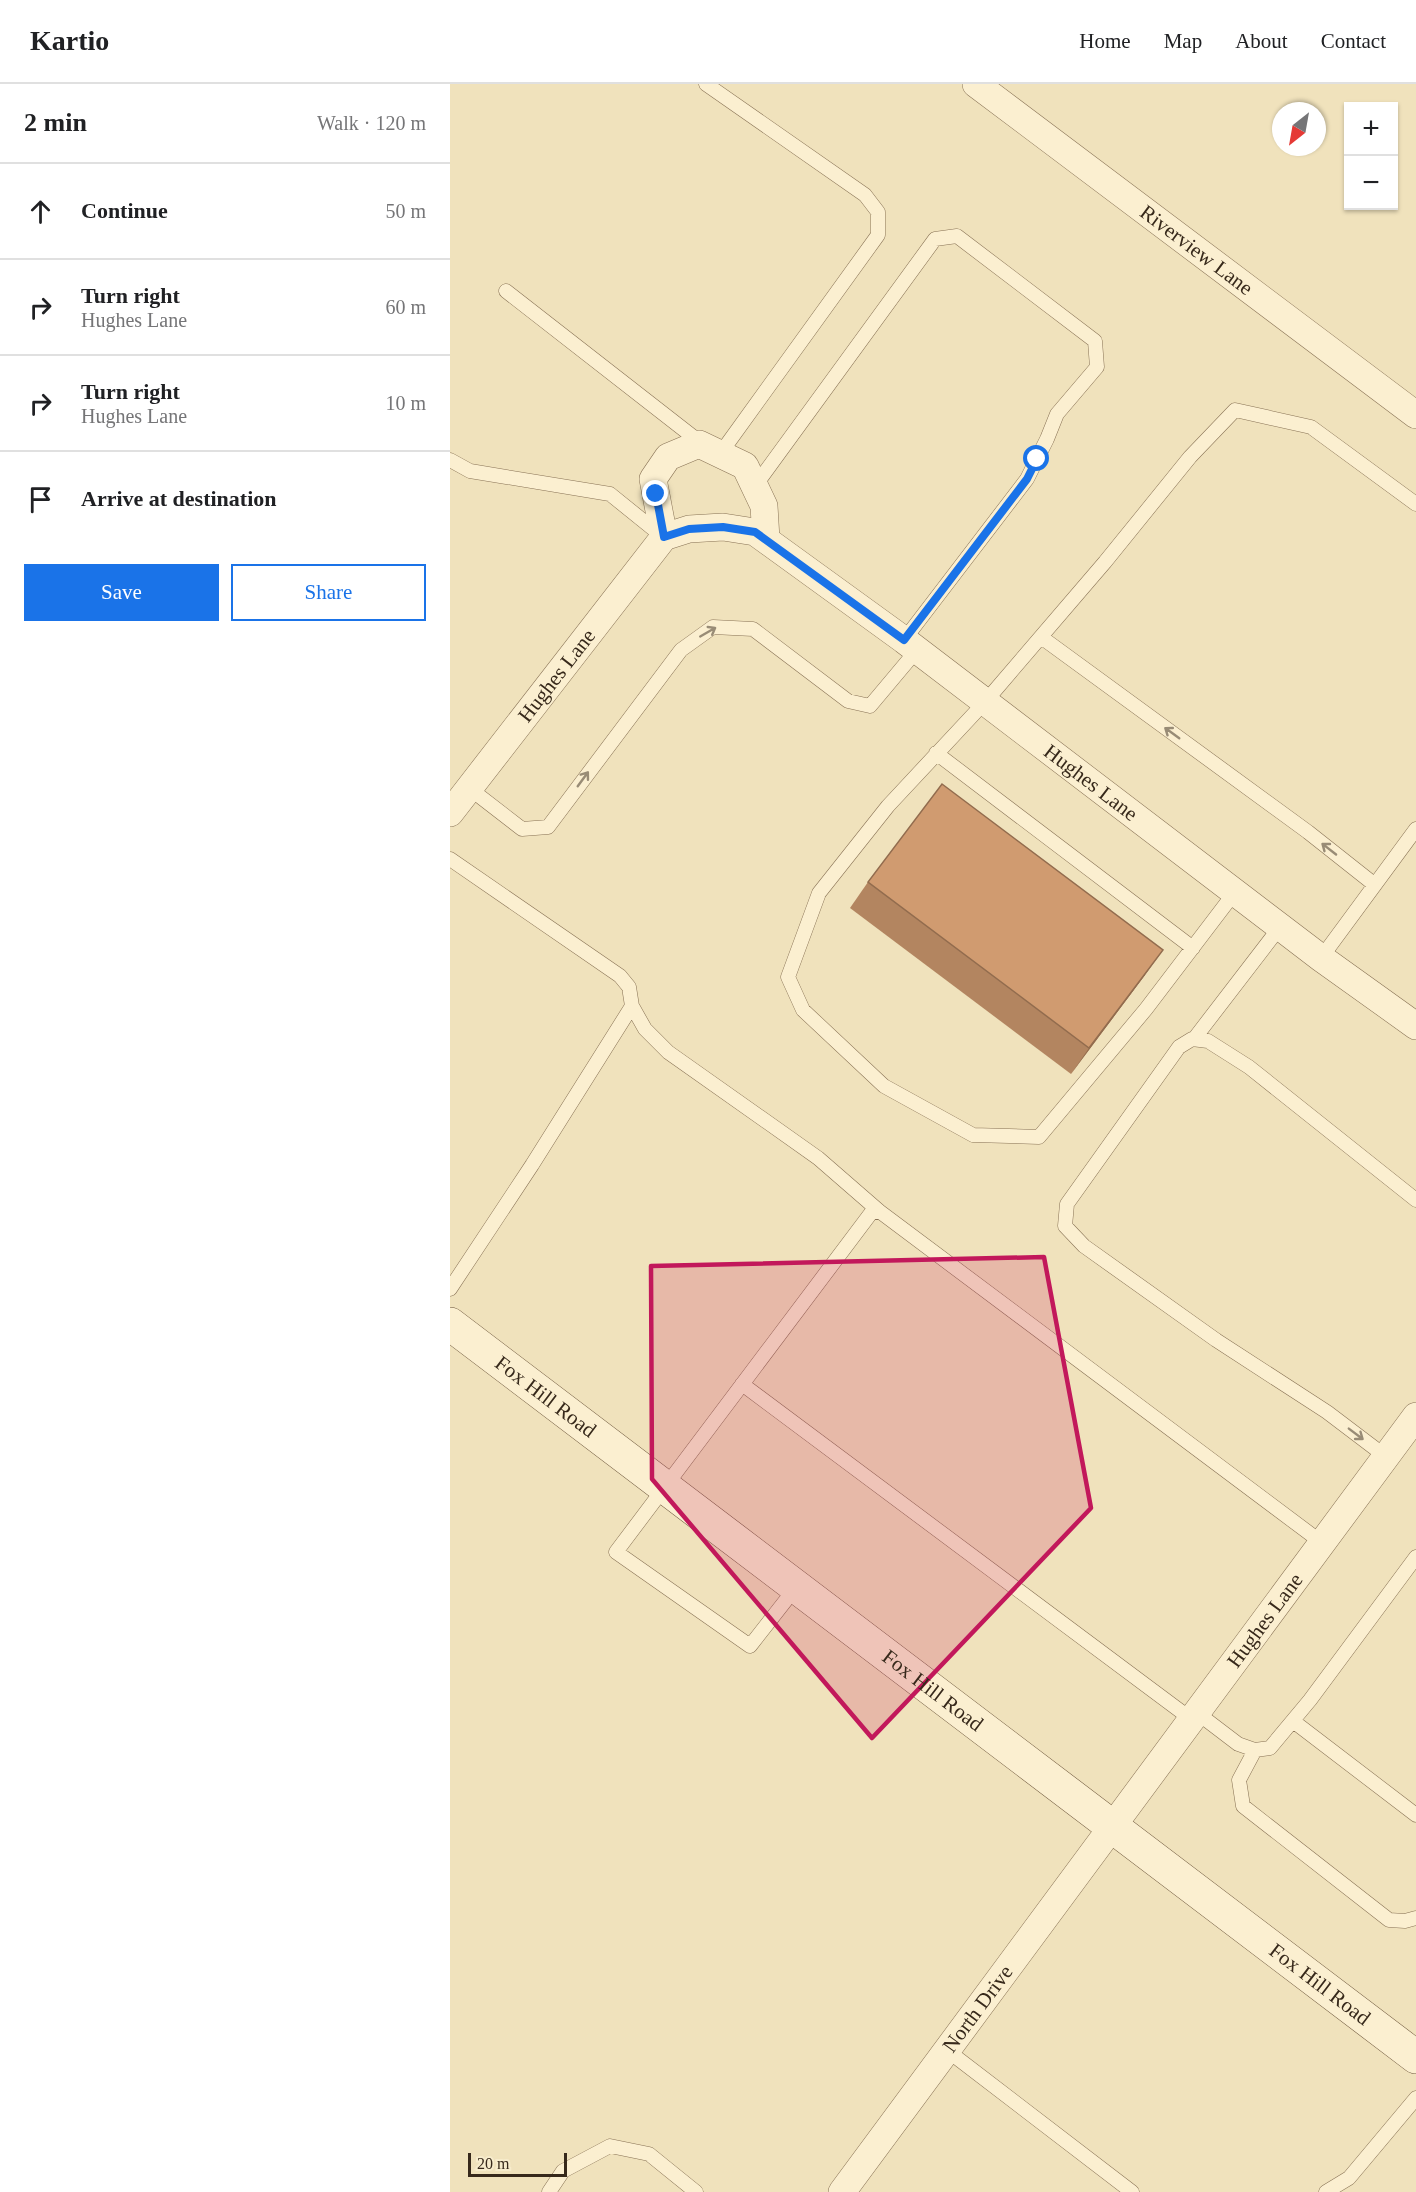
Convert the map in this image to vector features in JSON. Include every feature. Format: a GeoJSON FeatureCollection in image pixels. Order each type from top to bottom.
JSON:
{"type":"FeatureCollection","features":[{"type":"Feature","properties":{"kind":"street","name":"Riverview Lane"},"geometry":{"type":"LineString","coordinates":[[976,84],[1416,415]]}},
{"type":"Feature","properties":{"kind":"street"},"geometry":{"type":"LineString","coordinates":[[664,537],[653,479],[668,457],[699,444],[745,466],[765,506],[766,539]]}},
{"type":"Feature","properties":{"kind":"street","name":"Hughes Lane"},"geometry":{"type":"LineString","coordinates":[[450,813],[664,537],[689,529],[723,527],[755,532],[911,645],[1321,958],[1413,1018]]}},
{"type":"Feature","properties":{"kind":"street","name":"Fox Hill Road"},"geometry":{"type":"LineString","coordinates":[[450,1324],[1416,2056]]}},
{"type":"Feature","properties":{"kind":"street","name":"Hughes Lane"},"geometry":{"type":"LineString","coordinates":[[1112,1825],[1416,1416]]}},
{"type":"Feature","properties":{"kind":"street","name":"North Drive"},"geometry":{"type":"LineString","coordinates":[[842,2192],[948,2051],[1112,1825]]}},
{"type":"Feature","properties":{"kind":"lane"},"geometry":{"type":"LineString","coordinates":[[506,291],[694,438],[720,454],[878,235],[878,212],[865,195],[706,84]]}},
{"type":"Feature","properties":{"kind":"lane"},"geometry":{"type":"LineString","coordinates":[[469,788],[522,829],[548,827],[681,650],[713,627],[753,628],[848,701],[870,706],[1027,479],[1057,414],[1097,367],[1095,341],[957,236],[935,239],[754,486]]}},
{"type":"Feature","properties":{"kind":"lane"},"geometry":{"type":"LineString","coordinates":[[1235,892],[1146,1009],[1039,1137],[973,1135],[884,1086],[803,1010],[788,977],[819,893],[888,806],[985,702],[1191,457],[1235,410],[1311,427],[1416,504]]}},
{"type":"Feature","properties":{"kind":"lane"},"geometry":{"type":"LineString","coordinates":[[450,460],[470,471],[610,494],[664,537]]}},
{"type":"Feature","properties":{"kind":"lane"},"geometry":{"type":"LineString","coordinates":[[1041,637],[1308,832],[1374,885]]}},
{"type":"Feature","properties":{"kind":"lane"},"geometry":{"type":"LineString","coordinates":[[936,753],[1193,948]]}},
{"type":"Feature","properties":{"kind":"lane"},"geometry":{"type":"LineString","coordinates":[[1321,958],[1416,829]]}},
{"type":"Feature","properties":{"kind":"lane"},"geometry":{"type":"LineString","coordinates":[[450,859],[620,976],[629,987],[632,1006],[645,1029],[668,1052],[818,1158],[879,1211],[1321,1542]]}},
{"type":"Feature","properties":{"kind":"lane"},"geometry":{"type":"LineString","coordinates":[[1280,927],[1194,1039],[1179,1047],[1067,1204],[1065,1226],[1084,1246],[1216,1340],[1327,1412],[1385,1456]]}},
{"type":"Feature","properties":{"kind":"lane"},"geometry":{"type":"LineString","coordinates":[[450,1289],[532,1165],[632,1006]]}},
{"type":"Feature","properties":{"kind":"lane"},"geometry":{"type":"LineString","coordinates":[[1194,1039],[1208,1041],[1249,1067],[1416,1200]]}},
{"type":"Feature","properties":{"kind":"lane"},"geometry":{"type":"LineString","coordinates":[[797,1586],[750,1646],[616,1552],[871,1213],[879,1211]]}},
{"type":"Feature","properties":{"kind":"lane"},"geometry":{"type":"LineString","coordinates":[[742,1384],[1193,1715],[1238,1744],[1255,1750],[1270,1748],[1293,1721],[1416,1557]]}},
{"type":"Feature","properties":{"kind":"lane"},"geometry":{"type":"LineString","coordinates":[[1293,1721],[1416,1815]]}},
{"type":"Feature","properties":{"kind":"lane"},"geometry":{"type":"LineString","coordinates":[[1255,1750],[1239,1780],[1243,1806],[1389,1920],[1405,1921],[1416,1918]]}},
{"type":"Feature","properties":{"kind":"lane"},"geometry":{"type":"LineString","coordinates":[[948,2051],[1132,2192]]}},
{"type":"Feature","properties":{"kind":"lane"},"geometry":{"type":"LineString","coordinates":[[1326,2192],[1349,2178],[1416,2098]]}},
{"type":"Feature","properties":{"kind":"lane"},"geometry":{"type":"LineString","coordinates":[[549,2192],[562,2171],[610,2146],[649,2154],[696,2192]]}},
{"type":"Feature","properties":{"kind":"highlighted area"},"geometry":{"type":"Polygon","coordinates":[[[1044,1257],[1091,1508],[872,1738],[652,1479],[651,1266],[1044,1257]]]}},
{"type":"Feature","properties":{"kind":"building"},"geometry":{"type":"Polygon","coordinates":[[[942,784],[1163,950],[1089,1048],[868,882],[942,784]]]}},
{"type":"Feature","properties":{"kind":"route"},"geometry":{"type":"LineString","coordinates":[[656,494],[664,537],[689,529],[723,527],[755,532],[904,640],[1027,479],[1037,459]]}}]}
